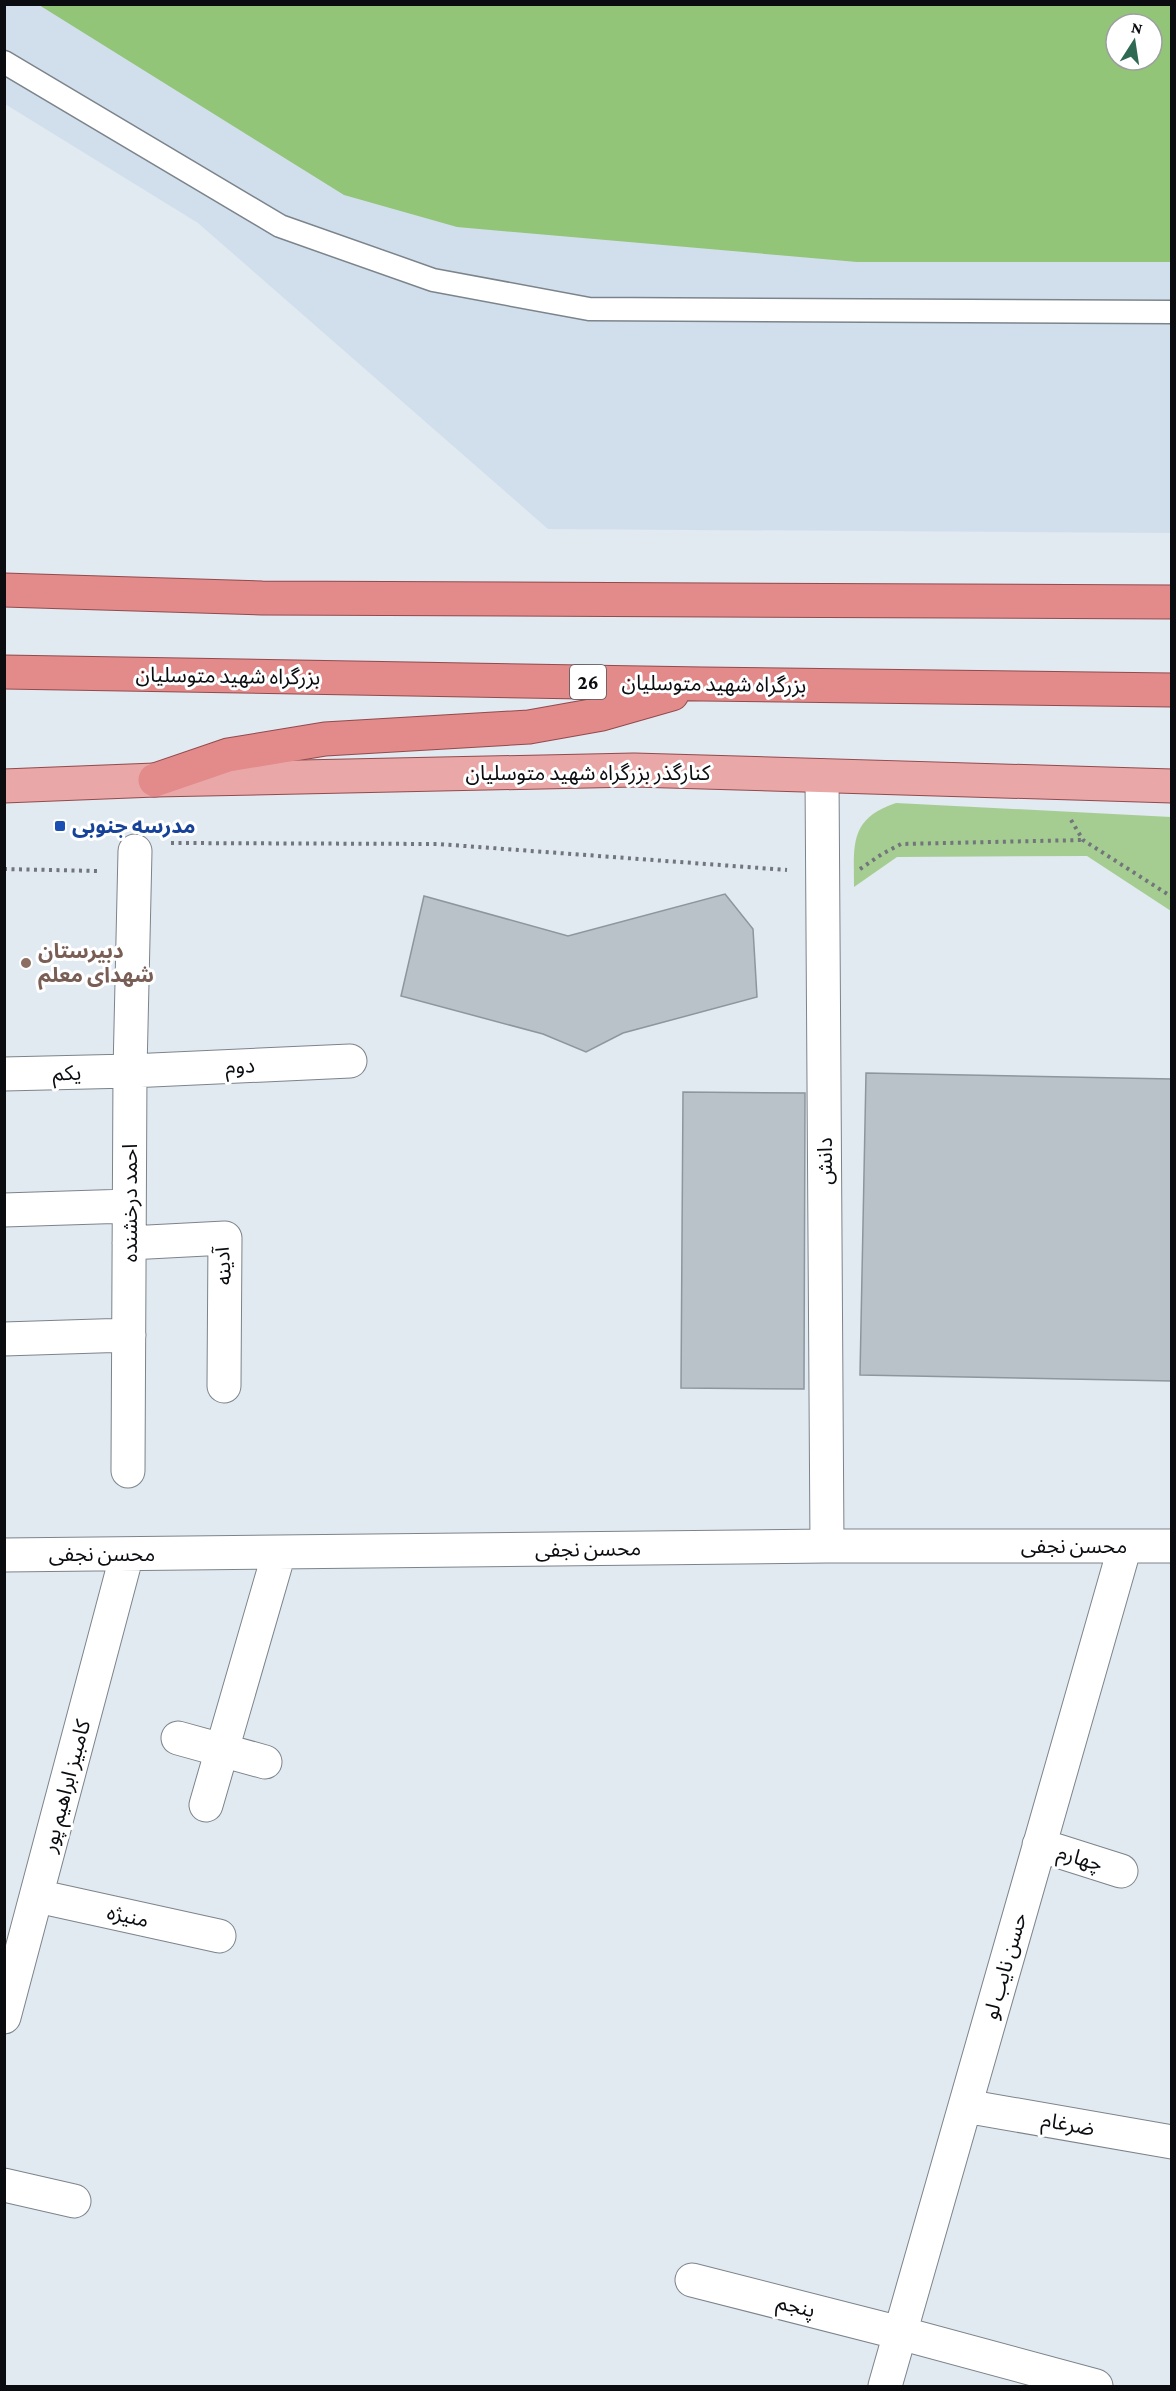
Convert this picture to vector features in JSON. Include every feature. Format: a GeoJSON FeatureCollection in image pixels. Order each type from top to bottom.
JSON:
{"type":"FeatureCollection","features":[{"type":"Feature","properties":{"kind":"highway"},"geometry":{"type":"LineString","coordinates":[[4,590],[273,598],[1172,603]]}},
{"type":"Feature","properties":{"kind":"highway","name":"بزرگراه شهید متوسلیان"},"geometry":{"type":"LineString","coordinates":[[4,672],[1172,690]]}},
{"type":"Feature","properties":{"kind":"highway"},"geometry":{"type":"LineString","coordinates":[[155,780],[228,755],[325,739],[529,727],[602,714],[703,684]]}},
{"type":"Feature","properties":{"kind":"main road","name":"کنارگذر بزرگراه شهید متوسلیان"},"geometry":{"type":"LineString","coordinates":[[4,786],[155,780],[634,770],[1172,786]]}},
{"type":"Feature","properties":{"kind":"street","name":"دانش"},"geometry":{"type":"LineString","coordinates":[[822,776],[827,1546]]}},
{"type":"Feature","properties":{"kind":"street","name":"احمد درخشنده"},"geometry":{"type":"LineString","coordinates":[[128,1471],[130,1071],[135,851]]}},
{"type":"Feature","properties":{"kind":"street","name":"دوم"},"geometry":{"type":"LineString","coordinates":[[130,1071],[350,1061]]}},
{"type":"Feature","properties":{"kind":"street","name":"یکم"},"geometry":{"type":"LineString","coordinates":[[4,1074],[130,1071]]}},
{"type":"Feature","properties":{"kind":"street"},"geometry":{"type":"LineString","coordinates":[[4,1210],[129,1206]]}},
{"type":"Feature","properties":{"kind":"street","name":"آدینه"},"geometry":{"type":"LineString","coordinates":[[129,1243],[225,1238],[224,1386]]}},
{"type":"Feature","properties":{"kind":"street"},"geometry":{"type":"LineString","coordinates":[[4,1339],[129,1335]]}},
{"type":"Feature","properties":{"kind":"street","name":"محسن نجفی"},"geometry":{"type":"LineString","coordinates":[[4,1555],[827,1546],[1172,1546]]}},
{"type":"Feature","properties":{"kind":"street","name":"حسن نایب لو"},"geometry":{"type":"LineString","coordinates":[[885,2386],[1125,1546]]}},
{"type":"Feature","properties":{"kind":"street"},"geometry":{"type":"LineString","coordinates":[[206,1805],[279,1553]]}},
{"type":"Feature","properties":{"kind":"street","name":"کامبیز ابراهیم پور"},"geometry":{"type":"LineString","coordinates":[[4,2018],[11,1967],[37,1896],[127,1554]]}},
{"type":"Feature","properties":{"kind":"street"},"geometry":{"type":"LineString","coordinates":[[178,1738],[265,1762]]}},
{"type":"Feature","properties":{"kind":"street","name":"چهارم"},"geometry":{"type":"LineString","coordinates":[[1039,1845],[1121,1871]]}},
{"type":"Feature","properties":{"kind":"street","name":"منیژه"},"geometry":{"type":"LineString","coordinates":[[37,1896],[219,1936]]}},
{"type":"Feature","properties":{"kind":"street","name":"ضرغام"},"geometry":{"type":"LineString","coordinates":[[965,2106],[1172,2142]]}},
{"type":"Feature","properties":{"kind":"street"},"geometry":{"type":"LineString","coordinates":[[4,2184],[74,2201]]}},
{"type":"Feature","properties":{"kind":"street","name":"پنجم"},"geometry":{"type":"LineString","coordinates":[[692,2280],[1096,2386]]}},
{"type":"Feature","properties":{"kind":"lane"},"geometry":{"type":"LineString","coordinates":[[4,62],[280,226],[433,280],[588,309],[1172,312]]}},
{"type":"Feature","properties":{"kind":"path"},"geometry":{"type":"LineString","coordinates":[[1071,820],[1083,840],[1172,897]]}},
{"type":"Feature","properties":{"kind":"path"},"geometry":{"type":"LineString","coordinates":[[861,869],[901,844],[1083,840]]}},
{"type":"Feature","properties":{"kind":"path"},"geometry":{"type":"LineString","coordinates":[[135,851],[175,843],[438,844],[785,870]]}},
{"type":"Feature","properties":{"kind":"path"},"geometry":{"type":"LineString","coordinates":[[4,869],[106,872]]}},
{"type":"Feature","properties":{"kind":"shaded area"},"geometry":{"type":"Polygon","coordinates":[[[4,5],[1171,5],[1171,533],[548,529],[198,223],[5,104],[4,5]]]}},
{"type":"Feature","properties":{"kind":"green space"},"geometry":{"type":"Polygon","coordinates":[[[39,5],[1171,5],[1171,262],[857,262],[457,227],[344,195],[39,5]]]}},
{"type":"Feature","properties":{"kind":"green space"},"geometry":{"type":"Polygon","coordinates":[[[896,803],[1171,817],[1171,911],[1087,856],[897,857],[854,887],[855,846],[862,825],[881,809],[896,803]]]}},
{"type":"Feature","properties":{"kind":"building"},"geometry":{"type":"Polygon","coordinates":[[[725,894],[753,929],[757,997],[623,1033],[586,1052],[543,1034],[401,996],[424,896],[568,936],[725,894]]]}},
{"type":"Feature","properties":{"kind":"building"},"geometry":{"type":"Polygon","coordinates":[[[866,1073],[1172,1079],[1172,1381],[860,1375],[866,1073]]]}},
{"type":"Feature","properties":{"kind":"building"},"geometry":{"type":"Polygon","coordinates":[[[683,1092],[805,1093],[804,1389],[681,1388],[683,1092]]]}},
{"type":"Feature","properties":{"kind":"place","name":"مدرسه جنوبی"},"geometry":{"type":"Point","coordinates":[60,826]}},
{"type":"Feature","properties":{"kind":"place","name":"دبیرستان شهدای معلم"},"geometry":{"type":"Point","coordinates":[26,963]}}]}
